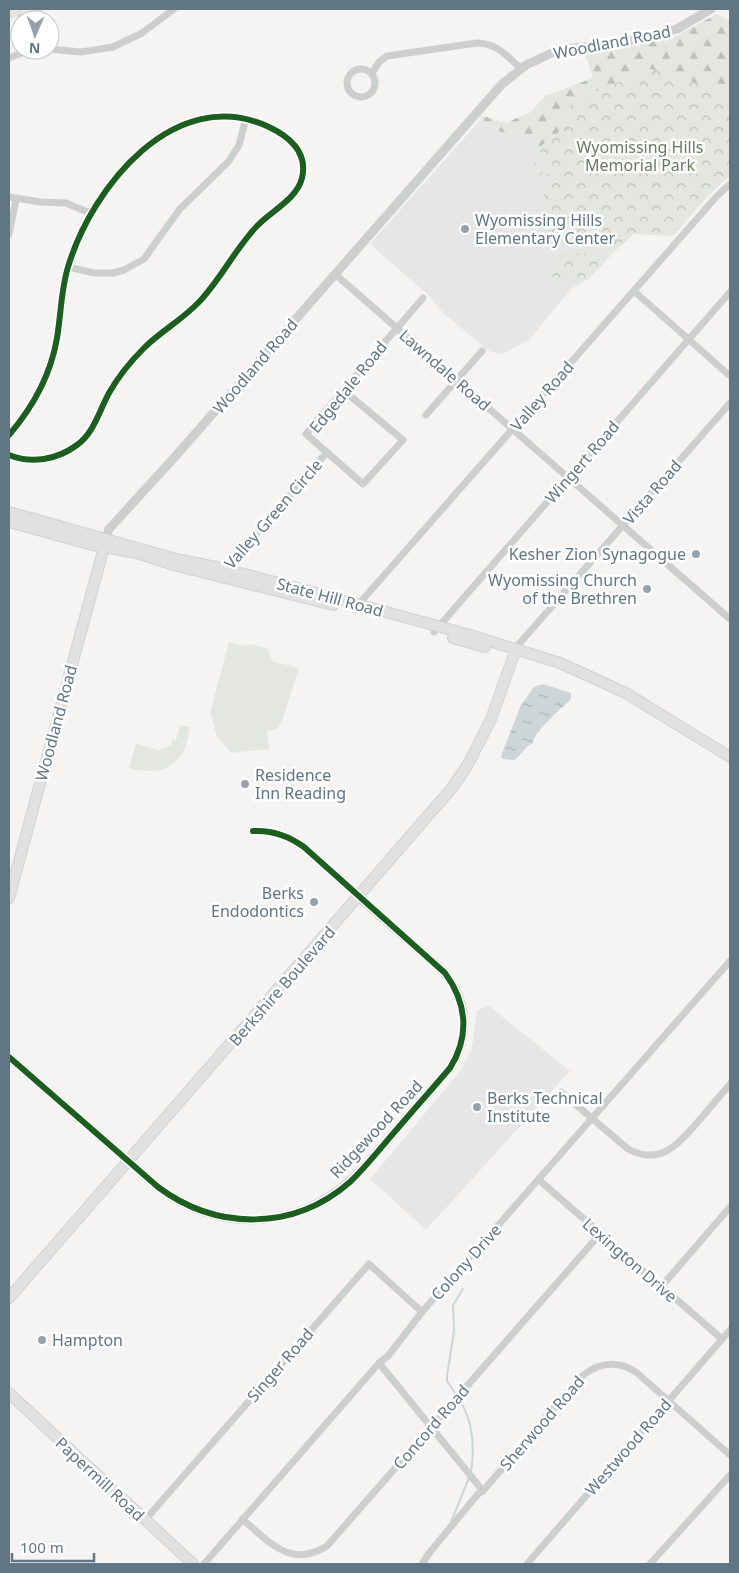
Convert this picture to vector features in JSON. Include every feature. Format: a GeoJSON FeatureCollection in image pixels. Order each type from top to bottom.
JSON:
{"type":"FeatureCollection","features":[{"type":"Feature","properties":{"kind":"main road","name":"State Hill Road"},"geometry":{"type":"LineString","coordinates":[[9,512],[105,543]]}},
{"type":"Feature","properties":{"kind":"main road","name":"State Hill Road"},"geometry":{"type":"LineString","coordinates":[[9,522],[176,558],[223,573],[560,663],[626,693],[643,705],[728,754]]}},
{"type":"Feature","properties":{"kind":"main road","name":"Woodland Road"},"geometry":{"type":"LineString","coordinates":[[9,898],[105,543]]}},
{"type":"Feature","properties":{"kind":"main road","name":"Berkshire Boulevard"},"geometry":{"type":"LineString","coordinates":[[9,1298],[439,805],[462,775],[492,719],[515,652]]}},
{"type":"Feature","properties":{"kind":"main road","name":"Papermill Road"},"geometry":{"type":"LineString","coordinates":[[9,1393],[193,1564]]}},
{"type":"Feature","properties":{"kind":"street"},"geometry":{"type":"LineString","coordinates":[[60,50],[81,52],[113,47],[136,37],[174,9]]}},
{"type":"Feature","properties":{"kind":"street","name":"Woodland Road"},"geometry":{"type":"LineString","coordinates":[[105,543],[109,529],[173,459],[502,84],[521,69],[544,56],[565,49],[616,44],[677,29],[711,9]]}},
{"type":"Feature","properties":{"kind":"street"},"geometry":{"type":"LineString","coordinates":[[372,73],[379,62],[387,56],[477,43],[498,47],[521,69]]}},
{"type":"Feature","properties":{"kind":"street"},"geometry":{"type":"LineString","coordinates":[[363,68],[372,73],[376,84],[372,92],[364,97],[351,93],[347,79],[352,72],[363,68]]}},
{"type":"Feature","properties":{"kind":"street"},"geometry":{"type":"LineString","coordinates":[[9,435],[30,407],[48,371],[56,341],[68,267],[90,213],[119,174],[142,151],[163,135],[198,119],[221,116],[246,118],[275,130],[293,142],[303,163],[302,177],[298,188],[291,197],[250,234],[212,287],[198,303],[132,360],[111,391],[94,425],[79,444],[59,455],[42,459],[24,459],[9,455]]}},
{"type":"Feature","properties":{"kind":"street"},"geometry":{"type":"LineString","coordinates":[[68,267],[94,273],[113,274],[144,259],[179,210],[229,161],[238,145],[246,118]]}},
{"type":"Feature","properties":{"kind":"street","name":"Valley Road"},"geometry":{"type":"LineString","coordinates":[[357,608],[717,196],[730,184]]}},
{"type":"Feature","properties":{"kind":"street"},"geometry":{"type":"LineString","coordinates":[[9,234],[12,199],[66,203],[90,213]]}},
{"type":"Feature","properties":{"kind":"street","name":"Lawndale Road"},"geometry":{"type":"LineString","coordinates":[[335,274],[730,619]]}},
{"type":"Feature","properties":{"kind":"street"},"geometry":{"type":"LineString","coordinates":[[634,291],[730,376]]}},
{"type":"Feature","properties":{"kind":"street","name":"Wingert Road"},"geometry":{"type":"LineString","coordinates":[[435,629],[730,292]]}},
{"type":"Feature","properties":{"kind":"street","name":"Edgedale Road"},"geometry":{"type":"LineString","coordinates":[[327,452],[306,434],[423,298]]}},
{"type":"Feature","properties":{"kind":"street"},"geometry":{"type":"LineString","coordinates":[[426,415],[482,351]]}},
{"type":"Feature","properties":{"kind":"street"},"geometry":{"type":"LineString","coordinates":[[327,452],[363,484],[403,440],[344,390]]}},
{"type":"Feature","properties":{"kind":"street","name":"Vista Road"},"geometry":{"type":"LineString","coordinates":[[515,652],[519,644],[730,403]]}},
{"type":"Feature","properties":{"kind":"street","name":"Valley Green Circle"},"geometry":{"type":"LineString","coordinates":[[223,573],[327,452]]}},
{"type":"Feature","properties":{"kind":"street"},"geometry":{"type":"LineString","coordinates":[[253,831],[269,832],[293,840],[304,847],[359,897]]}},
{"type":"Feature","properties":{"kind":"street","name":"Ridgewood Road"},"geometry":{"type":"LineString","coordinates":[[9,1057],[166,1194],[198,1210],[220,1217],[243,1220],[268,1219],[308,1208],[350,1181],[450,1068],[461,1045],[464,1020],[460,999],[444,973],[359,897]]}},
{"type":"Feature","properties":{"kind":"street","name":"Colony Drive"},"geometry":{"type":"LineString","coordinates":[[204,1564],[379,1363],[388,1356],[422,1312],[730,961]]}},
{"type":"Feature","properties":{"kind":"street"},"geometry":{"type":"LineString","coordinates":[[561,1092],[619,1143],[634,1153],[647,1155],[661,1154],[677,1145],[730,1084]]}},
{"type":"Feature","properties":{"kind":"street","name":"Lexington Drive"},"geometry":{"type":"LineString","coordinates":[[539,1180],[722,1340]]}},
{"type":"Feature","properties":{"kind":"street"},"geometry":{"type":"LineString","coordinates":[[661,1287],[730,1207]]}},
{"type":"Feature","properties":{"kind":"street","name":"Concord Road"},"geometry":{"type":"LineString","coordinates":[[242,1519],[287,1553],[304,1555],[318,1552],[327,1546],[600,1234]]}},
{"type":"Feature","properties":{"kind":"street","name":"Singer Road"},"geometry":{"type":"LineString","coordinates":[[146,1520],[369,1264],[422,1312]]}},
{"type":"Feature","properties":{"kind":"street","name":"Westwood Road"},"geometry":{"type":"LineString","coordinates":[[527,1564],[730,1330]]}},
{"type":"Feature","properties":{"kind":"street"},"geometry":{"type":"LineString","coordinates":[[379,1363],[483,1491]]}},
{"type":"Feature","properties":{"kind":"street","name":"Sherwood Road"},"geometry":{"type":"LineString","coordinates":[[422,1564],[478,1494],[483,1491],[577,1381],[593,1368],[610,1364],[624,1366],[636,1372],[730,1455]]}},
{"type":"Feature","properties":{"kind":"street"},"geometry":{"type":"LineString","coordinates":[[650,1564],[730,1475]]}},
{"type":"Feature","properties":{"kind":"shaded area","name":"Wyomissing Hills Elementary Center"},"geometry":{"type":"Polygon","coordinates":[[[481,119],[501,132],[526,136],[539,148],[547,173],[543,200],[543,221],[549,238],[561,246],[615,251],[590,278],[571,289],[529,340],[502,354],[489,351],[443,313],[427,294],[370,244],[481,119]]]}},
{"type":"Feature","properties":{"kind":"shaded area"},"geometry":{"type":"Polygon","coordinates":[[[489,1006],[570,1071],[426,1230],[370,1179],[461,1070],[472,1048],[477,1010],[489,1006]]]}},
{"type":"Feature","properties":{"kind":"green space"},"geometry":{"type":"Polygon","coordinates":[[[9,9],[53,9],[10,10],[9,19],[9,9]]]}},
{"type":"Feature","properties":{"kind":"green space"},"geometry":{"type":"Polygon","coordinates":[[[717,14],[730,21],[730,103],[697,83],[650,69],[571,103],[561,130],[539,148],[526,136],[501,132],[481,119],[480,115],[506,123],[531,112],[545,96],[593,78],[586,55],[674,37],[717,14]]]}},
{"type":"Feature","properties":{"kind":"green space","name":"Wyomissing Hills Memorial Park"},"geometry":{"type":"Polygon","coordinates":[[[650,69],[697,83],[730,103],[730,176],[710,194],[673,236],[634,234],[615,251],[561,246],[549,238],[543,221],[543,200],[547,173],[539,148],[561,130],[571,103],[650,69]]]}},
{"type":"Feature","properties":{"kind":"green space"},"geometry":{"type":"Polygon","coordinates":[[[535,163],[544,171],[535,181],[526,173],[535,163]]]}},
{"type":"Feature","properties":{"kind":"green space"},"geometry":{"type":"Polygon","coordinates":[[[563,251],[584,254],[588,251],[601,262],[585,278],[579,281],[566,283],[559,281],[552,276],[558,270],[552,264],[563,251]]]}},
{"type":"Feature","properties":{"kind":"green space"},"geometry":{"type":"Polygon","coordinates":[[[229,642],[246,646],[251,644],[268,649],[272,661],[299,668],[282,721],[277,729],[267,731],[269,749],[231,753],[217,736],[210,713],[229,642]]]}},
{"type":"Feature","properties":{"kind":"green space"},"geometry":{"type":"Polygon","coordinates":[[[180,725],[190,727],[185,748],[177,761],[165,769],[144,771],[129,768],[136,744],[159,750],[171,745],[172,739],[176,740],[180,725]]]}},
{"type":"Feature","properties":{"kind":"water"},"geometry":{"type":"Polygon","coordinates":[[[543,684],[571,693],[571,699],[543,726],[533,743],[515,760],[502,759],[501,756],[521,705],[534,687],[543,684]]]}},
{"type":"Feature","properties":{"kind":"waterway"},"geometry":{"type":"LineString","coordinates":[[456,1395],[447,1381],[447,1376],[454,1331],[453,1305],[463,1289]]}},
{"type":"Feature","properties":{"kind":"waterway"},"geometry":{"type":"LineString","coordinates":[[459,1399],[464,1407],[472,1434],[471,1471]]}},
{"type":"Feature","properties":{"kind":"waterway"},"geometry":{"type":"LineString","coordinates":[[451,1522],[469,1478]]}},
{"type":"Feature","properties":{"kind":"cycle path"},"geometry":{"type":"LineString","coordinates":[[9,435],[26,413],[46,377],[57,338],[62,293],[68,267],[80,236],[96,205],[117,176],[142,150],[170,131],[201,119],[234,117],[269,127],[290,141],[300,154],[303,169],[302,178],[295,192],[249,235],[199,302],[139,353],[113,387],[96,421],[83,440],[61,454],[44,459],[17,458],[9,455]]}},
{"type":"Feature","properties":{"kind":"cycle path"},"geometry":{"type":"LineString","coordinates":[[9,1057],[158,1187],[181,1201],[205,1212],[230,1218],[280,1217],[305,1210],[328,1198],[350,1182],[450,1068],[461,1044],[463,1032],[462,1008],[458,996],[445,973],[304,847],[280,834],[253,831]]}},
{"type":"Feature","properties":{"kind":"place","name":"Wyomissing Hills Elementary Center"},"geometry":{"type":"Point","coordinates":[465,229]}},
{"type":"Feature","properties":{"kind":"place","name":"Kesher Zion Synagogue"},"geometry":{"type":"Point","coordinates":[696,554]}},
{"type":"Feature","properties":{"kind":"place","name":"Wyomissing Church of the Brethren"},"geometry":{"type":"Point","coordinates":[647,589]}},
{"type":"Feature","properties":{"kind":"place","name":"Residence Inn Reading"},"geometry":{"type":"Point","coordinates":[245,784]}},
{"type":"Feature","properties":{"kind":"place","name":"Berks Endodontics"},"geometry":{"type":"Point","coordinates":[314,902]}},
{"type":"Feature","properties":{"kind":"place","name":"Berks Technical Institute"},"geometry":{"type":"Point","coordinates":[477,1107]}},
{"type":"Feature","properties":{"kind":"place","name":"Hampton"},"geometry":{"type":"Point","coordinates":[42,1340]}}]}
